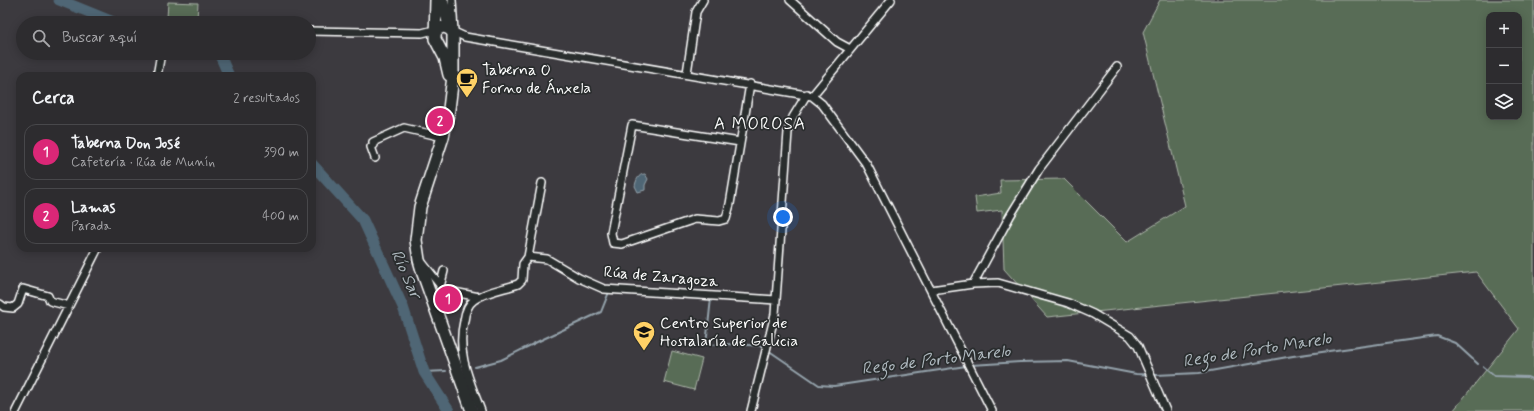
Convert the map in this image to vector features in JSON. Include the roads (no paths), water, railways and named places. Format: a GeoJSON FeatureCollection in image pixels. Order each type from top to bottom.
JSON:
{"type":"FeatureCollection","features":[{"type":"Feature","properties":{"kind":"main road"},"geometry":{"type":"LineString","coordinates":[[436,0],[446,35],[451,99]]}},
{"type":"Feature","properties":{"kind":"main road"},"geometry":{"type":"LineString","coordinates":[[442,0],[453,76],[451,99],[443,137],[418,215],[416,234],[418,258],[472,411]]}},
{"type":"Feature","properties":{"kind":"main road"},"geometry":{"type":"LineString","coordinates":[[442,325],[477,411]]}},
{"type":"Feature","properties":{"kind":"street"},"geometry":{"type":"LineString","coordinates":[[446,35],[452,0]]}},
{"type":"Feature","properties":{"kind":"street"},"geometry":{"type":"LineString","coordinates":[[687,73],[696,12],[703,0]]}},
{"type":"Feature","properties":{"kind":"street"},"geometry":{"type":"LineString","coordinates":[[790,0],[837,42],[850,49]]}},
{"type":"Feature","properties":{"kind":"street"},"geometry":{"type":"LineString","coordinates":[[751,410],[772,328],[776,300],[788,132],[793,117],[891,0]]}},
{"type":"Feature","properties":{"kind":"street"},"geometry":{"type":"LineString","coordinates":[[316,30],[422,33],[465,37],[687,73],[810,95],[822,104],[867,165],[992,411]]}},
{"type":"Feature","properties":{"kind":"street"},"geometry":{"type":"LineString","coordinates":[[422,33],[446,35]]}},
{"type":"Feature","properties":{"kind":"street"},"geometry":{"type":"LineString","coordinates":[[158,72],[160,60]]}},
{"type":"Feature","properties":{"kind":"street"},"geometry":{"type":"LineString","coordinates":[[973,284],[1010,216],[1039,169],[1117,66]]}},
{"type":"Feature","properties":{"kind":"street"},"geometry":{"type":"LineString","coordinates":[[740,142],[632,125],[611,233],[611,241],[615,244],[622,244],[695,219],[723,221],[728,214],[750,84]]}},
{"type":"Feature","properties":{"kind":"street"},"geometry":{"type":"LineString","coordinates":[[375,158],[371,147],[374,145],[373,142],[400,129],[410,129],[443,137]]}},
{"type":"Feature","properties":{"kind":"street"},"geometry":{"type":"LineString","coordinates":[[450,344],[457,344],[467,310],[472,302],[479,297],[521,282],[523,264],[528,257],[542,183]]}},
{"type":"Feature","properties":{"kind":"street"},"geometry":{"type":"LineString","coordinates":[[16,411],[96,252]]}},
{"type":"Feature","properties":{"kind":"street","name":"Rúa de Zaragoza"},"geometry":{"type":"LineString","coordinates":[[528,257],[547,259],[579,278],[604,289],[776,300]]}},
{"type":"Feature","properties":{"kind":"street"},"geometry":{"type":"LineString","coordinates":[[418,258],[440,287],[447,291],[479,297]]}},
{"type":"Feature","properties":{"kind":"street"},"geometry":{"type":"LineString","coordinates":[[440,287],[444,271]]}},
{"type":"Feature","properties":{"kind":"street"},"geometry":{"type":"LineString","coordinates":[[931,290],[973,284],[998,283],[1068,303],[1093,314],[1130,336],[1138,346],[1154,380],[1166,411]]}},
{"type":"Feature","properties":{"kind":"street"},"geometry":{"type":"LineString","coordinates":[[0,304],[4,307],[13,308],[18,304],[23,288],[48,296],[50,301],[69,306]]}},
{"type":"Feature","properties":{"kind":"street"},"geometry":{"type":"LineString","coordinates":[[460,337],[463,362],[481,411]]}},
{"type":"Feature","properties":{"kind":"water"},"geometry":{"type":"Polygon","coordinates":[[[645,174],[648,179],[645,185],[645,190],[638,192],[635,186],[637,180],[639,176],[645,174]]]}},
{"type":"Feature","properties":{"kind":"waterway","name":"Río Sar"},"geometry":{"type":"LineString","coordinates":[[59,0],[99,16]]}},
{"type":"Feature","properties":{"kind":"waterway","name":"Río Sar"},"geometry":{"type":"LineString","coordinates":[[222,60],[227,72]]}},
{"type":"Feature","properties":{"kind":"waterway","name":"Río Sar"},"geometry":{"type":"LineString","coordinates":[[316,168],[363,220],[403,307],[424,372],[449,411]]}},
{"type":"Feature","properties":{"kind":"waterway","name":"Rego de Porto Marelo"},"geometry":{"type":"LineString","coordinates":[[475,367],[501,360],[601,312],[609,292]]}},
{"type":"Feature","properties":{"kind":"waterway","name":"Rego de Porto Marelo"},"geometry":{"type":"LineString","coordinates":[[711,298],[706,345],[734,344],[762,346],[819,385],[834,386],[966,366]]}},
{"type":"Feature","properties":{"kind":"waterway","name":"Rego de Porto Marelo"},"geometry":{"type":"LineString","coordinates":[[971,365],[1068,361],[1136,374],[1156,375],[1199,373],[1293,356],[1437,336],[1455,343],[1478,364]]}},
{"type":"Feature","properties":{"kind":"waterway","name":"Rego de Porto Marelo"},"geometry":{"type":"LineString","coordinates":[[1483,367],[1494,376],[1527,377],[1534,380]]}},
{"type":"Feature","properties":{"kind":"waterway","name":"Rego de Porto Marelo"},"geometry":{"type":"LineString","coordinates":[[424,372],[446,371]]}},
{"type":"Feature","properties":{"kind":"place","name":"Taberna O Forno de Ánxela"},"geometry":{"type":"Point","coordinates":[467,98]}},
{"type":"Feature","properties":{"kind":"place","name":"Lamas"},"geometry":{"type":"Point","coordinates":[440,121]}},
{"type":"Feature","properties":{"kind":"place","name":"Taberna Don José"},"geometry":{"type":"Point","coordinates":[448,299]}},
{"type":"Feature","properties":{"kind":"place","name":"Centro Superior de Hostalaría de Galicia"},"geometry":{"type":"Point","coordinates":[644,352]}},
{"type":"Feature","properties":{"kind":"district","name":"A MOROSA"},"geometry":{"type":"Point","coordinates":[760,124]}}]}
